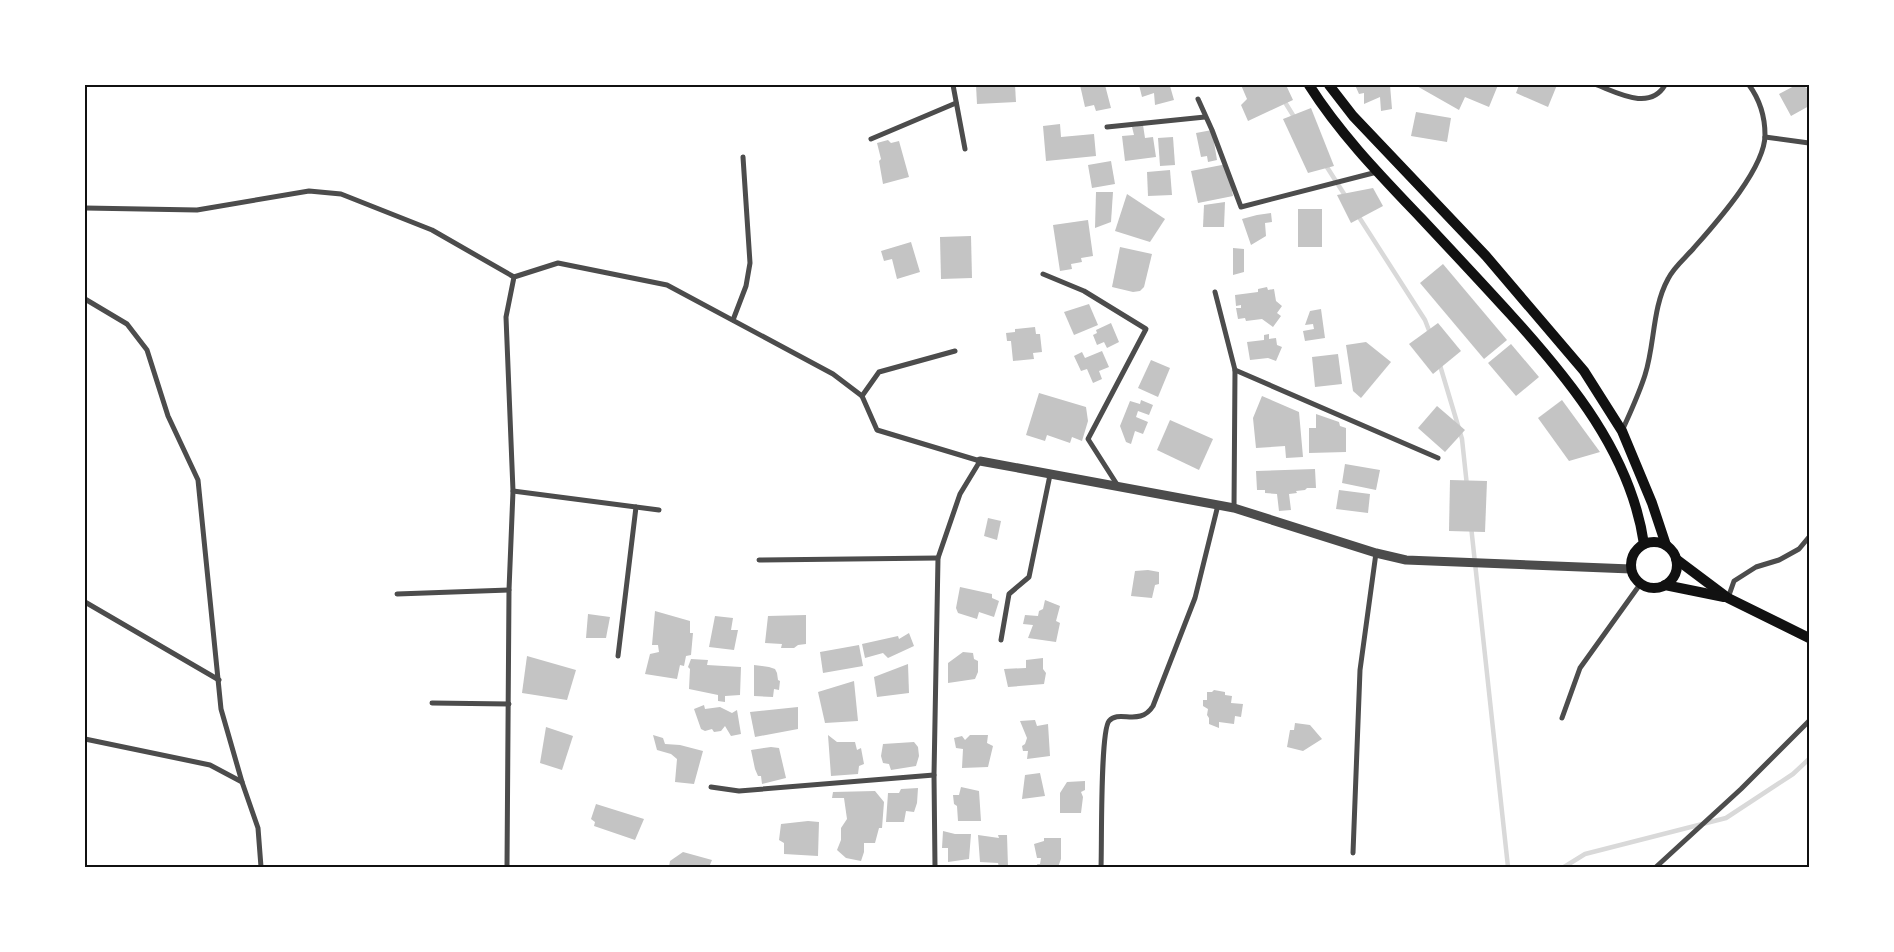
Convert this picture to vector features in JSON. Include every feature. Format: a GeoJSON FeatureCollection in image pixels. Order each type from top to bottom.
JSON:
{"type":"FeatureCollection","features":[{"type":"Feature","properties":{"kind":"main road"},"geometry":{"type":"LineString","coordinates":[[1309,85],[1325,111],[1377,172],[1540,347],[1572,387],[1600,430],[1626,478],[1642,523],[1644,544]]}},
{"type":"Feature","properties":{"kind":"main road"},"geometry":{"type":"LineString","coordinates":[[1329,85],[1353,116],[1486,256],[1535,311],[1584,371],[1622,431],[1652,503],[1666,545]]}},
{"type":"Feature","properties":{"kind":"main road"},"geometry":{"type":"LineString","coordinates":[[1665,585],[1675,574],[1676,558],[1673,551],[1666,545],[1652,542],[1644,544],[1633,555],[1631,569],[1634,576],[1641,583],[1651,588],[1665,585],[1728,598]]}},
{"type":"Feature","properties":{"kind":"main road"},"geometry":{"type":"LineString","coordinates":[[1676,558],[1728,598],[1809,638]]}},
{"type":"Feature","properties":{"kind":"street"},"geometry":{"type":"LineString","coordinates":[[953,85],[965,149]]}},
{"type":"Feature","properties":{"kind":"street"},"geometry":{"type":"LineString","coordinates":[[1598,85],[1623,95],[1641,99],[1651,97],[1661,91],[1665,85]]}},
{"type":"Feature","properties":{"kind":"street"},"geometry":{"type":"LineString","coordinates":[[1622,431],[1645,374],[1661,296],[1668,277],[1722,216],[1744,186],[1760,155],[1765,137],[1763,112],[1756,95],[1749,85]]}},
{"type":"Feature","properties":{"kind":"street"},"geometry":{"type":"LineString","coordinates":[[1198,98],[1241,207],[1377,172]]}},
{"type":"Feature","properties":{"kind":"street"},"geometry":{"type":"LineString","coordinates":[[871,139],[956,103]]}},
{"type":"Feature","properties":{"kind":"street"},"geometry":{"type":"LineString","coordinates":[[1107,127],[1205,117]]}},
{"type":"Feature","properties":{"kind":"street"},"geometry":{"type":"LineString","coordinates":[[1765,137],[1809,142]]}},
{"type":"Feature","properties":{"kind":"street"},"geometry":{"type":"LineString","coordinates":[[733,320],[746,286],[750,263],[743,157]]}},
{"type":"Feature","properties":{"kind":"street"},"geometry":{"type":"LineString","coordinates":[[85,208],[197,210],[309,191],[341,194],[432,230],[514,277],[558,262],[667,285],[833,374],[862,396],[877,430],[980,461],[1234,508],[1376,553],[1406,560],[1631,569]]}},
{"type":"Feature","properties":{"kind":"street"},"geometry":{"type":"LineString","coordinates":[[1043,274],[1084,291],[1146,329],[1088,439],[1119,488]]}},
{"type":"Feature","properties":{"kind":"street"},"geometry":{"type":"LineString","coordinates":[[507,867],[510,704],[509,590],[513,491],[506,317],[514,277]]}},
{"type":"Feature","properties":{"kind":"street"},"geometry":{"type":"LineString","coordinates":[[1215,292],[1235,370],[1234,508]]}},
{"type":"Feature","properties":{"kind":"street"},"geometry":{"type":"LineString","coordinates":[[85,298],[127,324],[147,350],[168,416],[198,480],[221,709],[242,782],[258,828],[260,867]]}},
{"type":"Feature","properties":{"kind":"street"},"geometry":{"type":"LineString","coordinates":[[862,396],[879,372],[955,351]]}},
{"type":"Feature","properties":{"kind":"street"},"geometry":{"type":"LineString","coordinates":[[1235,370],[1438,458]]}},
{"type":"Feature","properties":{"kind":"street"},"geometry":{"type":"LineString","coordinates":[[935,867],[934,775],[938,558],[960,494],[980,461]]}},
{"type":"Feature","properties":{"kind":"street"},"geometry":{"type":"LineString","coordinates":[[1001,640],[1009,594],[1029,577],[1050,475]]}},
{"type":"Feature","properties":{"kind":"street"},"geometry":{"type":"LineString","coordinates":[[513,491],[659,510]]}},
{"type":"Feature","properties":{"kind":"street"},"geometry":{"type":"LineString","coordinates":[[1101,867],[1103,762],[1105,732],[1108,722],[1113,718],[1141,717],[1148,714],[1153,706],[1195,598],[1218,505]]}},
{"type":"Feature","properties":{"kind":"street"},"geometry":{"type":"LineString","coordinates":[[618,656],[636,507]]}},
{"type":"Feature","properties":{"kind":"street"},"geometry":{"type":"LineString","coordinates":[[1728,598],[1734,581],[1756,567],[1779,560],[1799,549],[1809,537]]}},
{"type":"Feature","properties":{"kind":"street"},"geometry":{"type":"LineString","coordinates":[[1353,852],[1360,670],[1376,553]]}},
{"type":"Feature","properties":{"kind":"street"},"geometry":{"type":"LineString","coordinates":[[759,560],[938,558]]}},
{"type":"Feature","properties":{"kind":"street"},"geometry":{"type":"LineString","coordinates":[[1562,718],[1580,668],[1641,583]]}},
{"type":"Feature","properties":{"kind":"street"},"geometry":{"type":"LineString","coordinates":[[397,594],[509,590]]}},
{"type":"Feature","properties":{"kind":"street"},"geometry":{"type":"LineString","coordinates":[[85,602],[219,680]]}},
{"type":"Feature","properties":{"kind":"street"},"geometry":{"type":"LineString","coordinates":[[432,703],[510,704]]}},
{"type":"Feature","properties":{"kind":"street"},"geometry":{"type":"LineString","coordinates":[[1656,867],[1742,789],[1809,721]]}},
{"type":"Feature","properties":{"kind":"street"},"geometry":{"type":"LineString","coordinates":[[85,739],[210,765],[242,782]]}},
{"type":"Feature","properties":{"kind":"street"},"geometry":{"type":"LineString","coordinates":[[711,787],[739,790],[934,775]]}},
{"type":"Feature","properties":{"kind":"building"},"geometry":{"type":"Polygon","coordinates":[[[976,85],[1015,85],[1016,102],[977,104],[976,85]]]}},
{"type":"Feature","properties":{"kind":"building"},"geometry":{"type":"Polygon","coordinates":[[[1080,85],[1105,85],[1111,108],[1096,111],[1094,105],[1085,107],[1080,85]]]}},
{"type":"Feature","properties":{"kind":"building"},"geometry":{"type":"Polygon","coordinates":[[[1139,85],[1170,86],[1174,100],[1155,105],[1154,93],[1142,97],[1139,85]]]}},
{"type":"Feature","properties":{"kind":"building"},"geometry":{"type":"Polygon","coordinates":[[[1241,85],[1286,85],[1293,100],[1248,121],[1241,105],[1247,99],[1241,85]]]}},
{"type":"Feature","properties":{"kind":"building"},"geometry":{"type":"Polygon","coordinates":[[[1355,85],[1390,85],[1392,109],[1381,111],[1380,97],[1364,104],[1364,93],[1359,94],[1355,85]]]}},
{"type":"Feature","properties":{"kind":"building"},"geometry":{"type":"Polygon","coordinates":[[[1415,85],[1498,85],[1489,107],[1465,97],[1459,110],[1415,85]]]}},
{"type":"Feature","properties":{"kind":"building"},"geometry":{"type":"Polygon","coordinates":[[[1519,85],[1557,85],[1548,107],[1516,93],[1519,85]]]}},
{"type":"Feature","properties":{"kind":"building"},"geometry":{"type":"Polygon","coordinates":[[[1796,85],[1804,85],[1806,88],[1809,86],[1809,106],[1791,116],[1779,94],[1796,85]]]}},
{"type":"Feature","properties":{"kind":"building"},"geometry":{"type":"Polygon","coordinates":[[[1311,108],[1334,166],[1308,173],[1283,119],[1311,108]]]}},
{"type":"Feature","properties":{"kind":"building"},"geometry":{"type":"Polygon","coordinates":[[[1416,112],[1451,118],[1447,142],[1411,136],[1416,112]]]}},
{"type":"Feature","properties":{"kind":"building"},"geometry":{"type":"Polygon","coordinates":[[[1060,124],[1061,137],[1094,134],[1096,156],[1046,161],[1043,126],[1060,124]]]}},
{"type":"Feature","properties":{"kind":"building"},"geometry":{"type":"Polygon","coordinates":[[[1143,125],[1145,138],[1153,137],[1156,157],[1125,161],[1122,136],[1134,135],[1132,127],[1143,125]]]}},
{"type":"Feature","properties":{"kind":"building"},"geometry":{"type":"Polygon","coordinates":[[[1212,130],[1217,160],[1208,162],[1207,156],[1201,157],[1196,133],[1212,130]]]}},
{"type":"Feature","properties":{"kind":"building"},"geometry":{"type":"Polygon","coordinates":[[[1173,137],[1175,165],[1160,166],[1158,138],[1173,137]]]}},
{"type":"Feature","properties":{"kind":"building"},"geometry":{"type":"Polygon","coordinates":[[[888,140],[891,143],[899,141],[909,177],[883,184],[879,161],[881,159],[877,143],[888,140]]]}},
{"type":"Feature","properties":{"kind":"building"},"geometry":{"type":"Polygon","coordinates":[[[1111,161],[1115,184],[1092,188],[1088,165],[1111,161]]]}},
{"type":"Feature","properties":{"kind":"building"},"geometry":{"type":"Polygon","coordinates":[[[1227,164],[1233,196],[1198,203],[1191,171],[1227,164]]]}},
{"type":"Feature","properties":{"kind":"building"},"geometry":{"type":"Polygon","coordinates":[[[1170,170],[1172,195],[1148,196],[1147,172],[1170,170]]]}},
{"type":"Feature","properties":{"kind":"building"},"geometry":{"type":"Polygon","coordinates":[[[1373,188],[1383,206],[1351,223],[1337,195],[1373,188]]]}},
{"type":"Feature","properties":{"kind":"building"},"geometry":{"type":"Polygon","coordinates":[[[1096,192],[1113,192],[1111,222],[1095,228],[1096,192]]]}},
{"type":"Feature","properties":{"kind":"building"},"geometry":{"type":"Polygon","coordinates":[[[1127,194],[1165,219],[1150,242],[1115,231],[1127,194]]]}},
{"type":"Feature","properties":{"kind":"building"},"geometry":{"type":"Polygon","coordinates":[[[1225,202],[1224,227],[1203,227],[1204,205],[1225,202]]]}},
{"type":"Feature","properties":{"kind":"building"},"geometry":{"type":"Polygon","coordinates":[[[1298,209],[1322,209],[1322,247],[1298,247],[1298,209]]]}},
{"type":"Feature","properties":{"kind":"building"},"geometry":{"type":"Polygon","coordinates":[[[1271,213],[1272,222],[1265,223],[1266,236],[1251,245],[1242,219],[1271,213]]]}},
{"type":"Feature","properties":{"kind":"building"},"geometry":{"type":"Polygon","coordinates":[[[1088,220],[1093,256],[1081,258],[1082,262],[1071,264],[1072,269],[1060,271],[1053,225],[1088,220]]]}},
{"type":"Feature","properties":{"kind":"building"},"geometry":{"type":"Polygon","coordinates":[[[971,236],[972,278],[941,279],[940,237],[971,236]]]}},
{"type":"Feature","properties":{"kind":"building"},"geometry":{"type":"Polygon","coordinates":[[[911,242],[920,272],[897,279],[892,259],[884,261],[881,251],[911,242]]]}},
{"type":"Feature","properties":{"kind":"building"},"geometry":{"type":"Polygon","coordinates":[[[1120,247],[1152,254],[1144,287],[1140,291],[1133,292],[1112,287],[1120,247]]]}},
{"type":"Feature","properties":{"kind":"building"},"geometry":{"type":"Polygon","coordinates":[[[1233,248],[1244,249],[1244,272],[1233,275],[1233,248]]]}},
{"type":"Feature","properties":{"kind":"building"},"geometry":{"type":"Polygon","coordinates":[[[1443,264],[1507,340],[1484,359],[1420,283],[1443,264]]]}},
{"type":"Feature","properties":{"kind":"building"},"geometry":{"type":"Polygon","coordinates":[[[1267,287],[1268,290],[1274,289],[1276,301],[1282,306],[1277,313],[1281,316],[1273,327],[1262,319],[1246,321],[1245,318],[1238,319],[1236,308],[1241,308],[1241,305],[1236,306],[1235,295],[1258,292],[1258,289],[1267,287]]]}},
{"type":"Feature","properties":{"kind":"building"},"geometry":{"type":"Polygon","coordinates":[[[1089,304],[1098,325],[1074,335],[1064,312],[1089,304]]]}},
{"type":"Feature","properties":{"kind":"building"},"geometry":{"type":"Polygon","coordinates":[[[1321,309],[1325,338],[1305,341],[1303,331],[1314,329],[1313,324],[1305,325],[1310,311],[1321,309]]]}},
{"type":"Feature","properties":{"kind":"building"},"geometry":{"type":"Polygon","coordinates":[[[1111,323],[1119,342],[1107,348],[1104,342],[1097,345],[1093,335],[1097,333],[1096,330],[1111,323]]]}},
{"type":"Feature","properties":{"kind":"building"},"geometry":{"type":"Polygon","coordinates":[[[1438,323],[1461,351],[1433,374],[1409,344],[1438,323]]]}},
{"type":"Feature","properties":{"kind":"building"},"geometry":{"type":"Polygon","coordinates":[[[1035,327],[1036,334],[1040,334],[1042,352],[1033,353],[1034,359],[1013,361],[1011,341],[1007,341],[1006,333],[1015,332],[1015,329],[1035,327]]]}},
{"type":"Feature","properties":{"kind":"building"},"geometry":{"type":"Polygon","coordinates":[[[1269,334],[1269,339],[1276,338],[1277,345],[1282,347],[1276,361],[1268,358],[1250,360],[1247,342],[1264,340],[1264,335],[1269,334]]]}},
{"type":"Feature","properties":{"kind":"building"},"geometry":{"type":"Polygon","coordinates":[[[1366,342],[1391,362],[1361,398],[1353,391],[1346,345],[1366,342]]]}},
{"type":"Feature","properties":{"kind":"building"},"geometry":{"type":"Polygon","coordinates":[[[1511,344],[1539,377],[1516,396],[1488,363],[1511,344]]]}},
{"type":"Feature","properties":{"kind":"building"},"geometry":{"type":"Polygon","coordinates":[[[1102,351],[1109,367],[1099,371],[1102,379],[1093,383],[1087,369],[1081,371],[1074,356],[1082,352],[1085,358],[1102,351]]]}},
{"type":"Feature","properties":{"kind":"building"},"geometry":{"type":"Polygon","coordinates":[[[1338,354],[1342,384],[1315,387],[1312,357],[1338,354]]]}},
{"type":"Feature","properties":{"kind":"building"},"geometry":{"type":"Polygon","coordinates":[[[1151,360],[1170,368],[1158,397],[1138,388],[1151,360]]]}},
{"type":"Feature","properties":{"kind":"building"},"geometry":{"type":"Polygon","coordinates":[[[1039,393],[1086,407],[1088,421],[1082,441],[1072,437],[1070,443],[1047,435],[1045,441],[1026,435],[1039,393]]]}},
{"type":"Feature","properties":{"kind":"building"},"geometry":{"type":"Polygon","coordinates":[[[1262,396],[1299,412],[1303,457],[1286,458],[1285,446],[1256,448],[1253,418],[1262,396]]]}},
{"type":"Feature","properties":{"kind":"building"},"geometry":{"type":"Polygon","coordinates":[[[1141,400],[1153,405],[1149,415],[1138,411],[1136,417],[1148,422],[1143,434],[1135,431],[1131,444],[1126,442],[1120,426],[1130,401],[1140,404],[1141,400]]]}},
{"type":"Feature","properties":{"kind":"building"},"geometry":{"type":"Polygon","coordinates":[[[1562,400],[1600,452],[1569,461],[1538,418],[1562,400]]]}},
{"type":"Feature","properties":{"kind":"building"},"geometry":{"type":"Polygon","coordinates":[[[1437,406],[1465,430],[1445,452],[1418,428],[1437,406]]]}},
{"type":"Feature","properties":{"kind":"building"},"geometry":{"type":"Polygon","coordinates":[[[1316,414],[1339,422],[1340,426],[1346,428],[1346,452],[1309,453],[1309,428],[1316,428],[1316,414]]]}},
{"type":"Feature","properties":{"kind":"building"},"geometry":{"type":"Polygon","coordinates":[[[1170,420],[1213,439],[1199,470],[1157,450],[1170,420]]]}},
{"type":"Feature","properties":{"kind":"building"},"geometry":{"type":"Polygon","coordinates":[[[1345,464],[1380,470],[1376,490],[1342,483],[1345,464]]]}},
{"type":"Feature","properties":{"kind":"building"},"geometry":{"type":"Polygon","coordinates":[[[1315,469],[1316,488],[1307,488],[1296,491],[1297,493],[1289,494],[1291,510],[1279,511],[1277,494],[1265,493],[1265,490],[1257,490],[1256,471],[1315,469]]]}},
{"type":"Feature","properties":{"kind":"building"},"geometry":{"type":"Polygon","coordinates":[[[1450,480],[1487,481],[1485,532],[1449,531],[1450,480]]]}},
{"type":"Feature","properties":{"kind":"building"},"geometry":{"type":"Polygon","coordinates":[[[1339,490],[1370,494],[1368,513],[1336,509],[1339,490]]]}},
{"type":"Feature","properties":{"kind":"building"},"geometry":{"type":"Polygon","coordinates":[[[988,518],[1001,521],[997,540],[984,536],[988,518]]]}},
{"type":"Feature","properties":{"kind":"building"},"geometry":{"type":"Polygon","coordinates":[[[1148,570],[1159,572],[1159,584],[1155,585],[1152,598],[1131,596],[1135,571],[1148,570]]]}},
{"type":"Feature","properties":{"kind":"building"},"geometry":{"type":"Polygon","coordinates":[[[960,587],[992,594],[992,598],[999,601],[994,617],[979,612],[977,619],[958,613],[956,608],[960,587]]]}},
{"type":"Feature","properties":{"kind":"building"},"geometry":{"type":"Polygon","coordinates":[[[1045,600],[1060,606],[1056,621],[1060,623],[1056,642],[1028,638],[1033,625],[1023,624],[1025,615],[1038,616],[1039,611],[1043,609],[1045,600]]]}},
{"type":"Feature","properties":{"kind":"building"},"geometry":{"type":"Polygon","coordinates":[[[655,611],[690,621],[690,633],[693,633],[691,655],[686,656],[684,666],[680,665],[677,679],[645,674],[650,654],[659,652],[658,645],[652,645],[655,611]]]}},
{"type":"Feature","properties":{"kind":"building"},"geometry":{"type":"Polygon","coordinates":[[[588,614],[610,617],[606,638],[586,638],[588,614]]]}},
{"type":"Feature","properties":{"kind":"building"},"geometry":{"type":"Polygon","coordinates":[[[806,615],[806,644],[798,645],[794,648],[781,648],[782,644],[765,643],[768,616],[806,615]]]}},
{"type":"Feature","properties":{"kind":"building"},"geometry":{"type":"Polygon","coordinates":[[[715,616],[733,618],[731,630],[738,630],[734,650],[709,647],[715,616]]]}},
{"type":"Feature","properties":{"kind":"building"},"geometry":{"type":"Polygon","coordinates":[[[909,633],[914,646],[888,658],[883,653],[865,658],[862,644],[898,636],[899,639],[909,633]]]}},
{"type":"Feature","properties":{"kind":"building"},"geometry":{"type":"Polygon","coordinates":[[[859,645],[863,666],[823,673],[820,652],[859,645]]]}},
{"type":"Feature","properties":{"kind":"building"},"geometry":{"type":"Polygon","coordinates":[[[963,652],[973,653],[974,659],[978,661],[978,672],[975,679],[948,683],[948,663],[963,652]]]}},
{"type":"Feature","properties":{"kind":"building"},"geometry":{"type":"Polygon","coordinates":[[[527,656],[576,670],[567,700],[522,693],[527,656]]]}},
{"type":"Feature","properties":{"kind":"building"},"geometry":{"type":"Polygon","coordinates":[[[1043,658],[1043,669],[1046,673],[1044,684],[1008,687],[1004,669],[1026,668],[1026,660],[1043,658]]]}},
{"type":"Feature","properties":{"kind":"building"},"geometry":{"type":"Polygon","coordinates":[[[691,659],[708,660],[707,665],[741,667],[740,695],[725,696],[725,702],[718,701],[718,695],[689,689],[690,669],[688,667],[691,659]]]}},
{"type":"Feature","properties":{"kind":"building"},"geometry":{"type":"Polygon","coordinates":[[[908,664],[909,693],[877,697],[874,677],[908,664]]]}},
{"type":"Feature","properties":{"kind":"building"},"geometry":{"type":"Polygon","coordinates":[[[754,665],[775,669],[780,681],[779,690],[774,689],[773,697],[754,696],[754,665]]]}},
{"type":"Feature","properties":{"kind":"building"},"geometry":{"type":"Polygon","coordinates":[[[854,681],[858,721],[825,723],[818,692],[854,681]]]}},
{"type":"Feature","properties":{"kind":"building"},"geometry":{"type":"Polygon","coordinates":[[[1214,690],[1225,692],[1225,695],[1232,696],[1231,703],[1243,704],[1241,717],[1235,716],[1234,724],[1219,722],[1219,728],[1209,724],[1208,709],[1203,706],[1203,700],[1207,700],[1207,692],[1214,690]]]}},
{"type":"Feature","properties":{"kind":"building"},"geometry":{"type":"Polygon","coordinates":[[[704,705],[705,709],[720,707],[732,713],[737,710],[741,734],[731,736],[725,726],[721,731],[714,732],[712,729],[705,731],[701,729],[694,709],[704,705]]]}},
{"type":"Feature","properties":{"kind":"building"},"geometry":{"type":"Polygon","coordinates":[[[798,707],[798,729],[755,737],[750,712],[798,707]]]}},
{"type":"Feature","properties":{"kind":"building"},"geometry":{"type":"Polygon","coordinates":[[[1035,720],[1037,726],[1048,724],[1050,756],[1027,759],[1028,751],[1023,751],[1022,746],[1027,738],[1020,721],[1035,720]]]}},
{"type":"Feature","properties":{"kind":"building"},"geometry":{"type":"Polygon","coordinates":[[[1295,723],[1310,725],[1322,739],[1303,751],[1287,747],[1290,730],[1294,730],[1295,723]]]}},
{"type":"Feature","properties":{"kind":"building"},"geometry":{"type":"Polygon","coordinates":[[[546,727],[573,736],[562,770],[540,763],[546,727]]]}},
{"type":"Feature","properties":{"kind":"building"},"geometry":{"type":"Polygon","coordinates":[[[653,735],[663,738],[665,744],[680,745],[703,751],[694,784],[675,782],[677,759],[671,754],[657,750],[653,735]]]}},
{"type":"Feature","properties":{"kind":"building"},"geometry":{"type":"Polygon","coordinates":[[[828,735],[837,742],[855,742],[857,750],[861,748],[864,764],[859,766],[858,774],[831,776],[828,735]]]}},
{"type":"Feature","properties":{"kind":"building"},"geometry":{"type":"Polygon","coordinates":[[[970,735],[988,735],[987,743],[993,746],[988,767],[962,768],[963,749],[956,748],[954,738],[962,736],[965,740],[970,735]]]}},
{"type":"Feature","properties":{"kind":"building"},"geometry":{"type":"Polygon","coordinates":[[[914,742],[918,747],[919,756],[916,766],[891,770],[889,764],[883,763],[881,756],[883,744],[914,742]]]}},
{"type":"Feature","properties":{"kind":"building"},"geometry":{"type":"Polygon","coordinates":[[[771,747],[779,748],[786,778],[762,784],[761,776],[758,776],[755,769],[751,750],[771,747]]]}},
{"type":"Feature","properties":{"kind":"building"},"geometry":{"type":"Polygon","coordinates":[[[1040,773],[1045,796],[1022,799],[1025,775],[1040,773]]]}},
{"type":"Feature","properties":{"kind":"building"},"geometry":{"type":"Polygon","coordinates":[[[1085,781],[1085,790],[1081,792],[1083,797],[1081,813],[1060,813],[1060,793],[1067,782],[1085,781]]]}},
{"type":"Feature","properties":{"kind":"building"},"geometry":{"type":"Polygon","coordinates":[[[961,787],[979,791],[981,821],[958,821],[957,806],[954,804],[953,795],[959,795],[961,787]]]}},
{"type":"Feature","properties":{"kind":"building"},"geometry":{"type":"Polygon","coordinates":[[[918,788],[914,812],[906,811],[904,822],[886,822],[888,793],[899,793],[901,789],[918,788]]]}},
{"type":"Feature","properties":{"kind":"building"},"geometry":{"type":"Polygon","coordinates":[[[875,791],[884,802],[882,828],[879,828],[875,843],[864,843],[861,861],[846,858],[837,850],[841,840],[841,828],[847,819],[844,798],[832,798],[833,792],[875,791]]]}},
{"type":"Feature","properties":{"kind":"building"},"geometry":{"type":"Polygon","coordinates":[[[596,804],[644,819],[635,840],[594,826],[595,822],[591,819],[596,804]]]}},
{"type":"Feature","properties":{"kind":"building"},"geometry":{"type":"Polygon","coordinates":[[[808,821],[819,822],[818,856],[784,854],[784,843],[779,840],[781,824],[808,821]]]}},
{"type":"Feature","properties":{"kind":"building"},"geometry":{"type":"Polygon","coordinates":[[[943,831],[955,834],[971,834],[969,859],[948,862],[948,848],[942,848],[943,831]]]}},
{"type":"Feature","properties":{"kind":"building"},"geometry":{"type":"Polygon","coordinates":[[[978,835],[999,838],[998,835],[1007,835],[1008,867],[999,867],[998,863],[980,862],[978,835]]]}},
{"type":"Feature","properties":{"kind":"building"},"geometry":{"type":"Polygon","coordinates":[[[1044,838],[1061,838],[1061,859],[1058,867],[1038,867],[1037,864],[1040,864],[1041,858],[1037,858],[1034,844],[1044,841],[1044,838]]]}},
{"type":"Feature","properties":{"kind":"building"},"geometry":{"type":"Polygon","coordinates":[[[683,852],[712,860],[709,867],[669,867],[670,861],[683,852]]]}},
{"type":"Feature","properties":{"kind":"waterway"},"geometry":{"type":"LineString","coordinates":[[1283,99],[1296,120]]}},
{"type":"Feature","properties":{"kind":"waterway"},"geometry":{"type":"LineString","coordinates":[[1325,164],[1346,197]]}},
{"type":"Feature","properties":{"kind":"waterway"},"geometry":{"type":"LineString","coordinates":[[1357,214],[1425,320],[1430,333]]}},
{"type":"Feature","properties":{"kind":"waterway"},"geometry":{"type":"LineString","coordinates":[[1439,362],[1462,439],[1467,486]]}},
{"type":"Feature","properties":{"kind":"waterway"},"geometry":{"type":"LineString","coordinates":[[1471,526],[1508,867]]}},
{"type":"Feature","properties":{"kind":"waterway"},"geometry":{"type":"LineString","coordinates":[[1564,867],[1585,854],[1726,818],[1793,774],[1809,759]]}}]}
